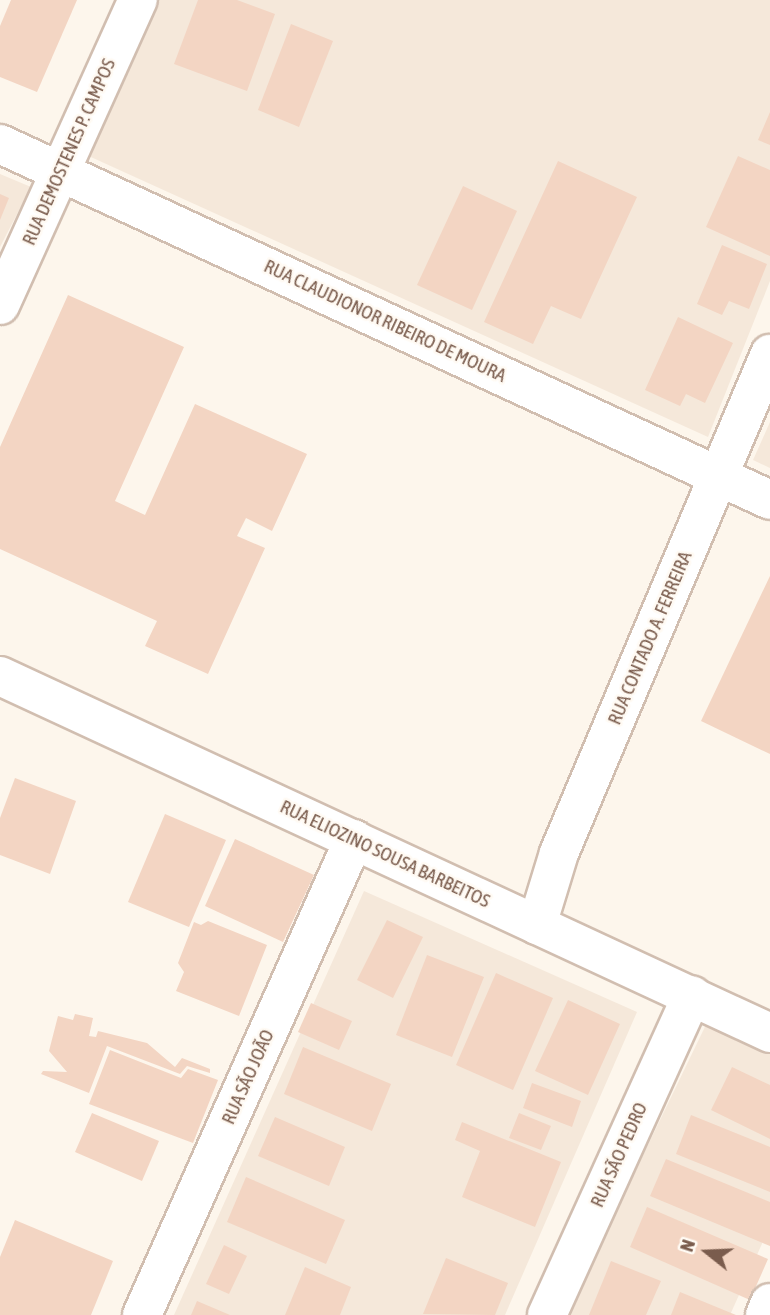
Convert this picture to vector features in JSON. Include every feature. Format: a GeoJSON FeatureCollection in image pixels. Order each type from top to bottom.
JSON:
{"type":"FeatureCollection","features":[{"type":"Feature","properties":{"kind":"street","name":"RUA DEMOSTENES P. CAMPOS"},"geometry":{"type":"LineString","coordinates":[[0,305],[138,0]]}},
{"type":"Feature","properties":{"kind":"street","name":"RUA CLAUDIONOR RIBEIRO DE MOURA"},"geometry":{"type":"LineString","coordinates":[[0,144],[770,500]]}},
{"type":"Feature","properties":{"kind":"street","name":"RUA CONTADO A. FERREIRA"},"geometry":{"type":"LineString","coordinates":[[537,925],[559,853],[770,354]]}},
{"type":"Feature","properties":{"kind":"street","name":"RUA ELIOZINO SOUSA BARBEITOS"},"geometry":{"type":"LineString","coordinates":[[0,676],[770,1033]]}},
{"type":"Feature","properties":{"kind":"street","name":"RUA SÃO JOÃO"},"geometry":{"type":"LineString","coordinates":[[142,1315],[354,839]]}},
{"type":"Feature","properties":{"kind":"street","name":"RUA SÃO PEDRO"},"geometry":{"type":"LineString","coordinates":[[547,1315],[692,995]]}},
{"type":"Feature","properties":{"kind":"street"},"geometry":{"type":"LineString","coordinates":[[765,1315],[770,1303]]}},
{"type":"Feature","properties":{"kind":"shaded area"},"geometry":{"type":"Polygon","coordinates":[[[138,0],[770,0],[770,281],[708,437],[71,148],[138,0]]]}},
{"type":"Feature","properties":{"kind":"shaded area"},"geometry":{"type":"Polygon","coordinates":[[[0,174],[31,187],[0,247],[0,174]]]}},
{"type":"Feature","properties":{"kind":"shaded area"},"geometry":{"type":"Polygon","coordinates":[[[770,422],[770,468],[753,460],[770,422]]]}},
{"type":"Feature","properties":{"kind":"shaded area"},"geometry":{"type":"Polygon","coordinates":[[[364,891],[637,1012],[505,1315],[174,1315],[364,891]]]}},
{"type":"Feature","properties":{"kind":"shaded area"},"geometry":{"type":"Polygon","coordinates":[[[715,1006],[770,1033],[770,1226],[730,1315],[566,1315],[715,1006]]]}},
{"type":"Feature","properties":{"kind":"building"},"geometry":{"type":"Polygon","coordinates":[[[11,0],[77,0],[37,92],[0,77],[0,26],[11,0]]]}},
{"type":"Feature","properties":{"kind":"building"},"geometry":{"type":"Polygon","coordinates":[[[198,0],[237,0],[275,14],[247,91],[174,64],[198,0]]]}},
{"type":"Feature","properties":{"kind":"building"},"geometry":{"type":"Polygon","coordinates":[[[291,24],[333,41],[299,127],[258,110],[291,24]]]}},
{"type":"Feature","properties":{"kind":"building"},"geometry":{"type":"Polygon","coordinates":[[[770,112],[770,145],[758,140],[770,112]]]}},
{"type":"Feature","properties":{"kind":"building"},"geometry":{"type":"Polygon","coordinates":[[[738,156],[770,170],[770,256],[706,227],[738,156]]]}},
{"type":"Feature","properties":{"kind":"building"},"geometry":{"type":"Polygon","coordinates":[[[558,161],[637,197],[581,319],[551,306],[533,344],[484,322],[558,161]]]}},
{"type":"Feature","properties":{"kind":"building"},"geometry":{"type":"Polygon","coordinates":[[[463,186],[517,211],[472,310],[417,285],[463,186]]]}},
{"type":"Feature","properties":{"kind":"building"},"geometry":{"type":"Polygon","coordinates":[[[0,194],[9,198],[0,220],[0,194]]]}},
{"type":"Feature","properties":{"kind":"building"},"geometry":{"type":"Polygon","coordinates":[[[722,245],[767,264],[749,309],[729,301],[722,315],[697,304],[722,245]]]}},
{"type":"Feature","properties":{"kind":"building"},"geometry":{"type":"Polygon","coordinates":[[[68,295],[184,347],[115,501],[145,515],[195,404],[307,454],[272,531],[246,518],[237,536],[265,548],[208,674],[145,646],[157,621],[0,549],[0,447],[68,295]]]}},
{"type":"Feature","properties":{"kind":"building"},"geometry":{"type":"Polygon","coordinates":[[[678,317],[733,343],[705,403],[686,394],[680,406],[645,390],[678,317]]]}},
{"type":"Feature","properties":{"kind":"building"},"geometry":{"type":"Polygon","coordinates":[[[770,576],[770,754],[701,721],[770,576]]]}},
{"type":"Feature","properties":{"kind":"building"},"geometry":{"type":"Polygon","coordinates":[[[15,778],[76,801],[50,874],[0,855],[0,818],[15,778]]]}},
{"type":"Feature","properties":{"kind":"building"},"geometry":{"type":"Polygon","coordinates":[[[165,814],[226,840],[189,927],[128,902],[165,814]]]}},
{"type":"Feature","properties":{"kind":"building"},"geometry":{"type":"Polygon","coordinates":[[[235,839],[314,875],[283,942],[205,906],[235,839]]]}},
{"type":"Feature","properties":{"kind":"building"},"geometry":{"type":"Polygon","coordinates":[[[387,920],[423,937],[393,998],[357,980],[387,920]]]}},
{"type":"Feature","properties":{"kind":"building"},"geometry":{"type":"Polygon","coordinates":[[[208,921],[267,945],[239,1016],[176,991],[184,972],[178,963],[194,922],[201,925],[208,921]]]}},
{"type":"Feature","properties":{"kind":"building"},"geometry":{"type":"Polygon","coordinates":[[[427,955],[484,977],[452,1057],[396,1035],[427,955]]]}},
{"type":"Feature","properties":{"kind":"building"},"geometry":{"type":"Polygon","coordinates":[[[496,973],[553,998],[513,1090],[456,1065],[496,973]]]}},
{"type":"Feature","properties":{"kind":"building"},"geometry":{"type":"Polygon","coordinates":[[[568,1000],[620,1024],[588,1095],[535,1071],[568,1000]]]}},
{"type":"Feature","properties":{"kind":"building"},"geometry":{"type":"Polygon","coordinates":[[[311,1003],[352,1021],[339,1050],[298,1032],[311,1003]]]}},
{"type":"Feature","properties":{"kind":"building"},"geometry":{"type":"Polygon","coordinates":[[[75,1014],[93,1018],[89,1036],[96,1037],[98,1031],[147,1043],[175,1067],[182,1058],[210,1069],[210,1073],[187,1066],[180,1074],[107,1046],[89,1093],[41,1074],[43,1071],[67,1072],[49,1051],[58,1016],[73,1020],[75,1014]]]}},
{"type":"Feature","properties":{"kind":"building"},"geometry":{"type":"Polygon","coordinates":[[[303,1047],[391,1084],[372,1131],[284,1094],[303,1047]]]}},
{"type":"Feature","properties":{"kind":"building"},"geometry":{"type":"Polygon","coordinates":[[[110,1050],[181,1078],[188,1069],[218,1080],[193,1143],[89,1104],[110,1050]]]}},
{"type":"Feature","properties":{"kind":"building"},"geometry":{"type":"Polygon","coordinates":[[[732,1067],[770,1085],[770,1139],[711,1110],[732,1067]]]}},
{"type":"Feature","properties":{"kind":"building"},"geometry":{"type":"Polygon","coordinates":[[[532,1083],[581,1101],[572,1127],[523,1108],[532,1083]]]}},
{"type":"Feature","properties":{"kind":"building"},"geometry":{"type":"Polygon","coordinates":[[[92,1113],[159,1141],[142,1181],[75,1152],[92,1113]]]}},
{"type":"Feature","properties":{"kind":"building"},"geometry":{"type":"Polygon","coordinates":[[[519,1113],[551,1126],[541,1150],[509,1138],[519,1113]]]}},
{"type":"Feature","properties":{"kind":"building"},"geometry":{"type":"Polygon","coordinates":[[[691,1115],[770,1147],[770,1192],[676,1154],[691,1115]]]}},
{"type":"Feature","properties":{"kind":"building"},"geometry":{"type":"Polygon","coordinates":[[[275,1117],[345,1147],[329,1186],[258,1156],[275,1117]]]}},
{"type":"Feature","properties":{"kind":"building"},"geometry":{"type":"Polygon","coordinates":[[[462,1122],[561,1162],[535,1227],[462,1197],[480,1151],[455,1140],[462,1122]]]}},
{"type":"Feature","properties":{"kind":"building"},"geometry":{"type":"Polygon","coordinates":[[[666,1159],[770,1202],[770,1246],[650,1196],[666,1159]]]}},
{"type":"Feature","properties":{"kind":"building"},"geometry":{"type":"Polygon","coordinates":[[[246,1177],[345,1220],[326,1264],[227,1222],[246,1177]]]}},
{"type":"Feature","properties":{"kind":"building"},"geometry":{"type":"Polygon","coordinates":[[[647,1207],[768,1259],[750,1300],[630,1247],[647,1207]]]}},
{"type":"Feature","properties":{"kind":"building"},"geometry":{"type":"Polygon","coordinates":[[[15,1220],[113,1261],[91,1315],[0,1315],[0,1257],[15,1220]]]}},
{"type":"Feature","properties":{"kind":"building"},"geometry":{"type":"Polygon","coordinates":[[[224,1245],[247,1256],[229,1294],[206,1284],[224,1245]]]}},
{"type":"Feature","properties":{"kind":"building"},"geometry":{"type":"Polygon","coordinates":[[[446,1258],[508,1283],[495,1315],[423,1314],[446,1258]]]}},
{"type":"Feature","properties":{"kind":"building"},"geometry":{"type":"Polygon","coordinates":[[[611,1261],[661,1281],[646,1315],[589,1315],[611,1261]]]}},
{"type":"Feature","properties":{"kind":"building"},"geometry":{"type":"Polygon","coordinates":[[[305,1267],[351,1287],[340,1315],[285,1315],[305,1267]]]}},
{"type":"Feature","properties":{"kind":"building"},"geometry":{"type":"Polygon","coordinates":[[[680,1292],[736,1315],[671,1315],[680,1292]]]}},
{"type":"Feature","properties":{"kind":"building"},"geometry":{"type":"Polygon","coordinates":[[[197,1301],[230,1315],[191,1315],[197,1301]]]}}]}
